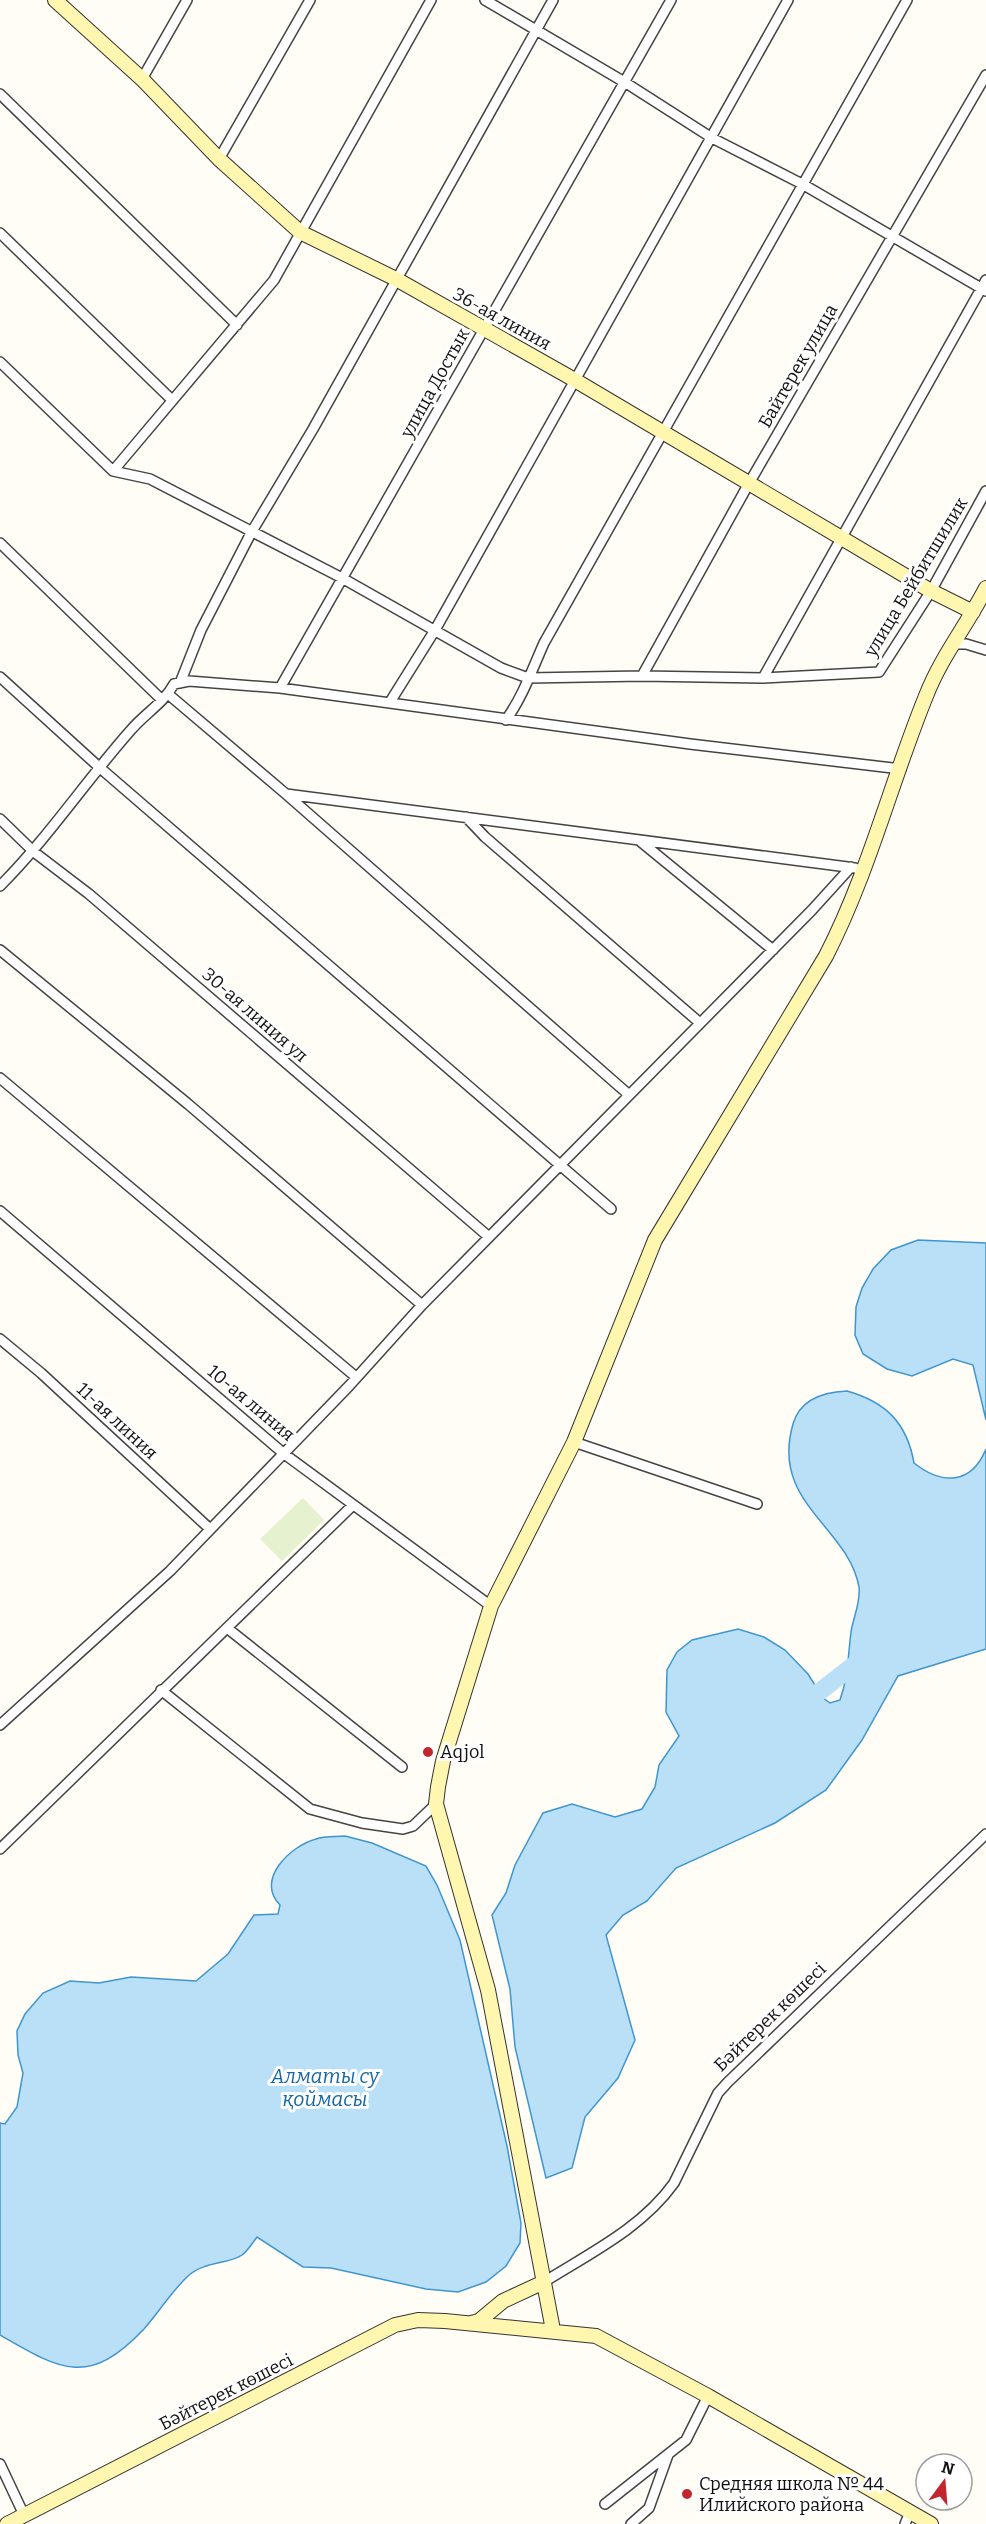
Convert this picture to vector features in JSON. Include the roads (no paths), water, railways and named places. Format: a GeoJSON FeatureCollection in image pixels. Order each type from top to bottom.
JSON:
{"type":"FeatureCollection","features":[{"type":"Feature","properties":{"kind":"street"},"geometry":{"type":"LineString","coordinates":[[142,79],[187,0]]}},
{"type":"Feature","properties":{"kind":"street"},"geometry":{"type":"LineString","coordinates":[[219,159],[310,0]]}},
{"type":"Feature","properties":{"kind":"street"},"geometry":{"type":"LineString","coordinates":[[112,471],[274,280],[430,0]]}},
{"type":"Feature","properties":{"kind":"street"},"geometry":{"type":"LineString","coordinates":[[0,362],[112,471],[150,478],[251,533],[342,578],[501,668],[528,678],[642,676],[763,678],[984,287],[892,238],[804,185],[712,138],[626,83],[485,0]]}},
{"type":"Feature","properties":{"kind":"street"},"geometry":{"type":"LineString","coordinates":[[180,683],[201,630],[251,533],[313,429],[553,0]]}},
{"type":"Feature","properties":{"kind":"street","name":"улица Достык"},"geometry":{"type":"LineString","coordinates":[[280,688],[428,433],[483,330],[626,83],[671,0]]}},
{"type":"Feature","properties":{"kind":"street"},"geometry":{"type":"LineString","coordinates":[[390,702],[435,630],[573,379],[712,138],[788,0]]}},
{"type":"Feature","properties":{"kind":"street"},"geometry":{"type":"LineString","coordinates":[[506,720],[523,696],[528,678],[544,643],[907,0]]}},
{"type":"Feature","properties":{"kind":"street","name":"36-ая линия"},"geometry":{"type":"LineString","coordinates":[[60,2],[142,79],[219,159],[300,232],[396,279],[573,379],[748,485],[842,537],[931,591],[974,612]]}},
{"type":"Feature","properties":{"kind":"street","name":"Байтерек улица"},"geometry":{"type":"LineString","coordinates":[[642,676],[748,485],[986,75]]}},
{"type":"Feature","properties":{"kind":"street"},"geometry":{"type":"LineString","coordinates":[[0,94],[237,325]]}},
{"type":"Feature","properties":{"kind":"street"},"geometry":{"type":"LineString","coordinates":[[0,233],[172,400]]}},
{"type":"Feature","properties":{"kind":"street","name":"улица Бейбитшилик"},"geometry":{"type":"LineString","coordinates":[[763,678],[879,672],[931,591],[986,491]]}},
{"type":"Feature","properties":{"kind":"street"},"geometry":{"type":"LineString","coordinates":[[0,543],[165,697],[286,794],[628,1094]]}},
{"type":"Feature","properties":{"kind":"street"},"geometry":{"type":"LineString","coordinates":[[553,2330],[488,1990],[436,1804],[443,1761],[492,1606],[574,1442],[655,1239],[826,956],[858,869],[901,769],[926,695],[951,644],[974,612],[986,588]]}},
{"type":"Feature","properties":{"kind":"street"},"geometry":{"type":"LineString","coordinates":[[951,644],[966,644],[986,650]]}},
{"type":"Feature","properties":{"kind":"street"},"geometry":{"type":"LineString","coordinates":[[0,678],[99,767],[611,1209]]}},
{"type":"Feature","properties":{"kind":"street"},"geometry":{"type":"LineString","coordinates":[[0,886],[34,852],[132,728],[165,697],[174,684],[189,681],[280,688],[506,720],[901,769]]}},
{"type":"Feature","properties":{"kind":"street"},"geometry":{"type":"LineString","coordinates":[[286,794],[858,869]]}},
{"type":"Feature","properties":{"kind":"street"},"geometry":{"type":"LineString","coordinates":[[466,817],[494,845],[700,1023]]}},
{"type":"Feature","properties":{"kind":"street","name":"30-ая линия ул"},"geometry":{"type":"LineString","coordinates":[[0,819],[34,852],[89,894],[489,1237]]}},
{"type":"Feature","properties":{"kind":"street"},"geometry":{"type":"LineString","coordinates":[[639,840],[773,950]]}},
{"type":"Feature","properties":{"kind":"street"},"geometry":{"type":"LineString","coordinates":[[0,1725],[170,1571],[422,1305],[561,1166],[628,1094],[858,869]]}},
{"type":"Feature","properties":{"kind":"street"},"geometry":{"type":"LineString","coordinates":[[0,950],[179,1097],[422,1305]]}},
{"type":"Feature","properties":{"kind":"street"},"geometry":{"type":"LineString","coordinates":[[0,1078],[356,1377]]}},
{"type":"Feature","properties":{"kind":"street","name":"10-ая линия"},"geometry":{"type":"LineString","coordinates":[[0,1211],[283,1453],[492,1606]]}},
{"type":"Feature","properties":{"kind":"street","name":"11-ая линия"},"geometry":{"type":"LineString","coordinates":[[0,1339],[210,1529]]}},
{"type":"Feature","properties":{"kind":"street"},"geometry":{"type":"LineString","coordinates":[[574,1442],[757,1504]]}},
{"type":"Feature","properties":{"kind":"street"},"geometry":{"type":"LineString","coordinates":[[0,1849],[353,1504]]}},
{"type":"Feature","properties":{"kind":"street"},"geometry":{"type":"LineString","coordinates":[[227,1628],[402,1767]]}},
{"type":"Feature","properties":{"kind":"street"},"geometry":{"type":"LineString","coordinates":[[161,1690],[310,1809],[363,1823],[403,1829],[413,1826],[436,1804]]}},
{"type":"Feature","properties":{"kind":"street","name":"Бәйтерек көшесі"},"geometry":{"type":"LineString","coordinates":[[544,2282],[628,2230],[666,2195],[718,2093],[986,1834]]}},
{"type":"Feature","properties":{"kind":"street"},"geometry":{"type":"LineString","coordinates":[[469,2324],[479,2320],[512,2296],[544,2282]]}},
{"type":"Feature","properties":{"kind":"street","name":"Бәйтерек көшесі"},"geometry":{"type":"LineString","coordinates":[[7,2524],[395,2325],[418,2320],[553,2330],[596,2336],[708,2396],[908,2518],[931,2524]]}},
{"type":"Feature","properties":{"kind":"street"},"geometry":{"type":"LineString","coordinates":[[604,2504],[686,2440],[708,2396]]}},
{"type":"Feature","properties":{"kind":"street"},"geometry":{"type":"LineString","coordinates":[[630,2524],[649,2508],[669,2453]]}},
{"type":"Feature","properties":{"kind":"street"},"geometry":{"type":"LineString","coordinates":[[0,2464],[24,2515]]}},
{"type":"Feature","properties":{"kind":"water"},"geometry":{"type":"Polygon","coordinates":[[[918,1240],[986,1243],[986,1420],[973,1365],[953,1359],[912,1376],[887,1369],[863,1354],[855,1335],[856,1307],[862,1288],[873,1269],[891,1250],[918,1240]]]}},
{"type":"Feature","properties":{"kind":"water"},"geometry":{"type":"Polygon","coordinates":[[[847,1391],[873,1401],[892,1416],[906,1436],[914,1463],[935,1475],[955,1478],[964,1475],[980,1461],[986,1449],[986,1649],[898,1676],[862,1740],[826,1790],[775,1823],[676,1868],[647,1901],[623,1915],[606,1935],[635,2040],[618,2078],[585,2117],[572,2168],[546,2178],[515,2047],[510,1989],[492,1915],[506,1893],[515,1865],[543,1813],[572,1804],[615,1817],[642,1809],[655,1787],[659,1765],[679,1736],[666,1712],[667,1670],[677,1652],[692,1640],[738,1629],[764,1637],[785,1650],[808,1674],[823,1698],[830,1703],[840,1700],[859,1598],[859,1587],[852,1566],[841,1547],[801,1494],[792,1474],[789,1451],[793,1424],[801,1408],[822,1395],[847,1391]]]}},
{"type":"Feature","properties":{"kind":"water","name":"Алматы су қоймасы"},"geometry":{"type":"Polygon","coordinates":[[[345,1836],[372,1843],[426,1866],[437,1885],[460,1940],[507,2146],[521,2223],[520,2243],[506,2266],[486,2282],[458,2292],[426,2289],[331,2268],[303,2267],[257,2237],[237,2258],[194,2271],[176,2289],[144,2329],[125,2347],[91,2366],[75,2367],[58,2364],[0,2335],[0,2123],[5,2124],[17,2107],[23,2073],[18,2055],[17,2031],[25,2014],[43,1993],[70,1981],[99,1983],[131,1977],[196,1981],[228,1954],[254,1915],[278,1914],[280,1905],[273,1895],[271,1885],[279,1865],[287,1856],[316,1839],[345,1836]]]}},
{"type":"Feature","properties":{"kind":"waterway"},"geometry":{"type":"LineString","coordinates":[[801,1706],[867,1655]]}},
{"type":"Feature","properties":{"kind":"place","name":"Aqjol"},"geometry":{"type":"Point","coordinates":[428,1752]}},
{"type":"Feature","properties":{"kind":"place","name":"Средняя школа № 44 Илийского района"},"geometry":{"type":"Point","coordinates":[687,2494]}}]}
